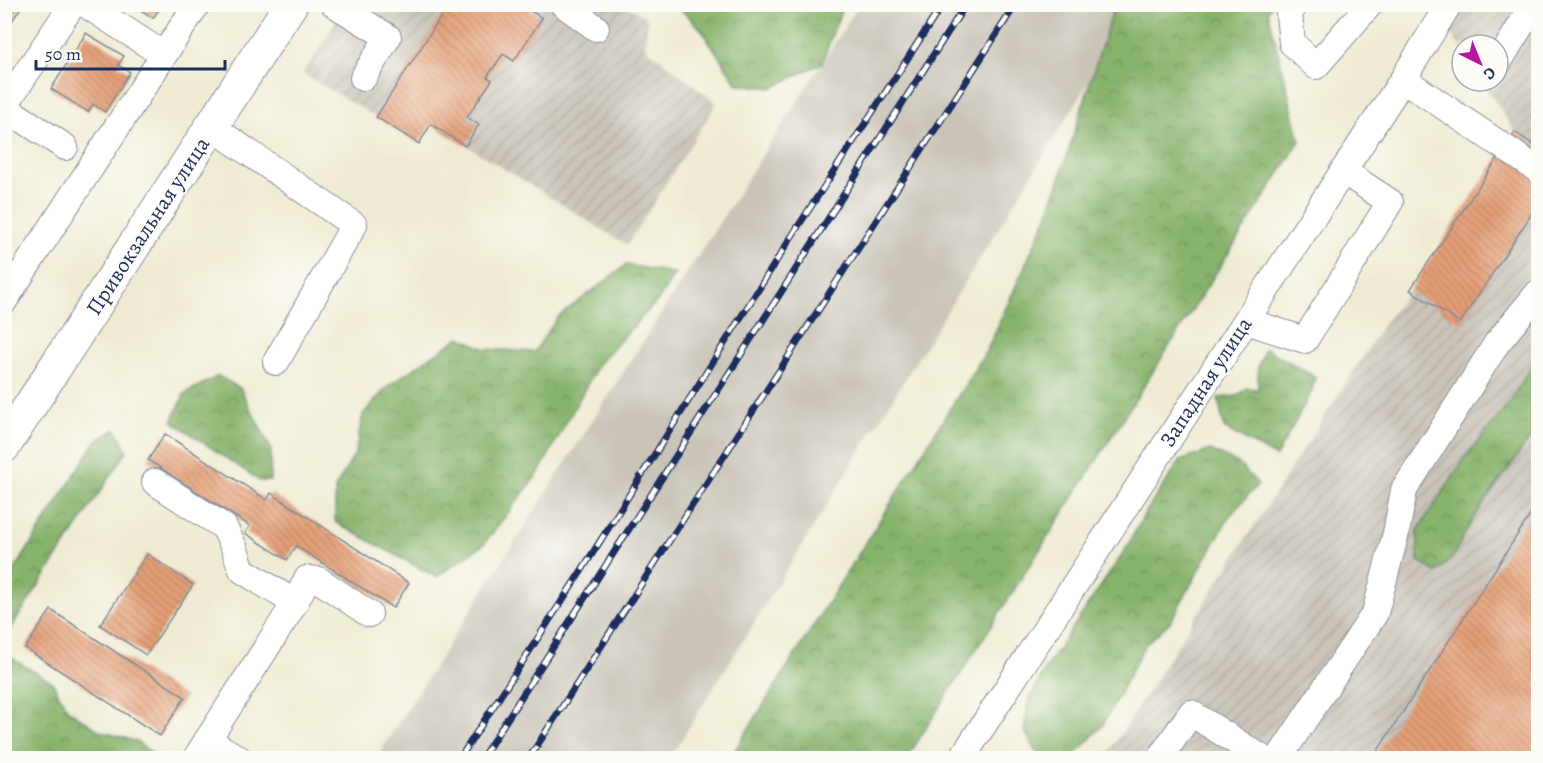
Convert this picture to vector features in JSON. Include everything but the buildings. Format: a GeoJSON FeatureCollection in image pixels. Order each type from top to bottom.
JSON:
{"type":"FeatureCollection","features":[{"type":"Feature","properties":{"kind":"main road","name":"Привокзальная улица"},"geometry":{"type":"LineString","coordinates":[[4,446],[291,4]]}},
{"type":"Feature","properties":{"kind":"street"},"geometry":{"type":"LineString","coordinates":[[65,147],[4,107],[73,4]]}},
{"type":"Feature","properties":{"kind":"street"},"geometry":{"type":"LineString","coordinates":[[85,4],[164,55]]}},
{"type":"Feature","properties":{"kind":"street"},"geometry":{"type":"LineString","coordinates":[[4,301],[197,4]]}},
{"type":"Feature","properties":{"kind":"street"},"geometry":{"type":"LineString","coordinates":[[334,4],[366,13],[388,38],[363,78]]}},
{"type":"Feature","properties":{"kind":"street"},"geometry":{"type":"LineString","coordinates":[[563,4],[596,28]]}},
{"type":"Feature","properties":{"kind":"street"},"geometry":{"type":"LineString","coordinates":[[1295,4],[1289,14],[1292,43],[1316,66],[1370,4]]}},
{"type":"Feature","properties":{"kind":"street","name":"Западная улица"},"geometry":{"type":"LineString","coordinates":[[962,759],[1403,79],[1449,4]]}},
{"type":"Feature","properties":{"kind":"street"},"geometry":{"type":"LineString","coordinates":[[1510,43],[1534,4]]}},
{"type":"Feature","properties":{"kind":"street"},"geometry":{"type":"LineString","coordinates":[[1403,79],[1539,170]]}},
{"type":"Feature","properties":{"kind":"street"},"geometry":{"type":"LineString","coordinates":[[212,127],[354,225],[276,362]]}},
{"type":"Feature","properties":{"kind":"street"},"geometry":{"type":"LineString","coordinates":[[1246,321],[1305,340],[1390,202],[1343,171]]}},
{"type":"Feature","properties":{"kind":"street"},"geometry":{"type":"LineString","coordinates":[[1279,759],[1376,613],[1404,490],[1497,343],[1539,293]]}},
{"type":"Feature","properties":{"kind":"street"},"geometry":{"type":"LineString","coordinates":[[155,482],[224,527],[242,570],[295,603]]}},
{"type":"Feature","properties":{"kind":"street"},"geometry":{"type":"LineString","coordinates":[[238,759],[202,749],[308,579],[313,578],[369,614]]}},
{"type":"Feature","properties":{"kind":"street"},"geometry":{"type":"LineString","coordinates":[[1160,759],[1191,713],[1262,759]]}},
{"type":"Feature","properties":{"kind":"shaded area"},"geometry":{"type":"Polygon","coordinates":[[[346,5],[626,5],[648,19],[645,47],[717,103],[627,245],[432,124],[419,144],[303,74],[346,5]]]}},
{"type":"Feature","properties":{"kind":"shaded area"},"geometry":{"type":"Polygon","coordinates":[[[859,5],[1137,5],[670,758],[376,758],[859,5]]]}},
{"type":"Feature","properties":{"kind":"shaded area"},"geometry":{"type":"Polygon","coordinates":[[[1433,5],[1538,5],[1538,758],[1105,758],[1387,319],[1410,290],[1515,132],[1490,93],[1510,93],[1510,33],[1451,33],[1433,5]]]}},
{"type":"Feature","properties":{"kind":"green space"},"geometry":{"type":"Polygon","coordinates":[[[1115,4],[1272,5],[1268,11],[1300,141],[907,758],[730,758],[987,350],[1049,212],[1115,4]]]}},
{"type":"Feature","properties":{"kind":"green space"},"geometry":{"type":"Polygon","coordinates":[[[676,5],[843,5],[822,63],[772,88],[737,84],[701,29],[676,5]]]}},
{"type":"Feature","properties":{"kind":"green space"},"geometry":{"type":"Polygon","coordinates":[[[626,265],[675,273],[659,299],[599,363],[538,474],[483,545],[436,577],[335,522],[335,488],[355,454],[363,414],[389,385],[460,337],[485,349],[534,352],[558,317],[626,265]]]}},
{"type":"Feature","properties":{"kind":"green space"},"geometry":{"type":"Polygon","coordinates":[[[1265,348],[1315,377],[1312,391],[1276,457],[1224,428],[1218,398],[1237,396],[1247,388],[1258,389],[1258,367],[1265,348]]]}},
{"type":"Feature","properties":{"kind":"green space"},"geometry":{"type":"Polygon","coordinates":[[[1535,360],[1538,368],[1538,427],[1472,520],[1452,558],[1436,572],[1418,560],[1418,530],[1465,458],[1511,401],[1535,360]]]}},
{"type":"Feature","properties":{"kind":"green space"},"geometry":{"type":"Polygon","coordinates":[[[218,376],[240,388],[271,449],[270,481],[260,481],[172,421],[185,393],[218,376]]]}},
{"type":"Feature","properties":{"kind":"green space"},"geometry":{"type":"Polygon","coordinates":[[[116,429],[127,451],[5,637],[5,585],[96,441],[116,429]]]}},
{"type":"Feature","properties":{"kind":"green space"},"geometry":{"type":"Polygon","coordinates":[[[1210,450],[1238,463],[1258,484],[1229,517],[1170,622],[1145,645],[1103,725],[1072,758],[1040,758],[1024,730],[1028,703],[1046,667],[1124,552],[1144,515],[1180,461],[1210,450]]]}},
{"type":"Feature","properties":{"kind":"green space"},"geometry":{"type":"Polygon","coordinates":[[[4,654],[52,682],[68,710],[100,731],[135,741],[160,758],[26,758],[5,747],[4,654]]]}},
{"type":"Feature","properties":{"kind":"railway"},"geometry":{"type":"LineString","coordinates":[[460,758],[582,570],[797,228],[943,4]]}},
{"type":"Feature","properties":{"kind":"railway"},"geometry":{"type":"LineString","coordinates":[[482,758],[966,4]]}},
{"type":"Feature","properties":{"kind":"railway"},"geometry":{"type":"LineString","coordinates":[[529,758],[1016,4]]}}]}
